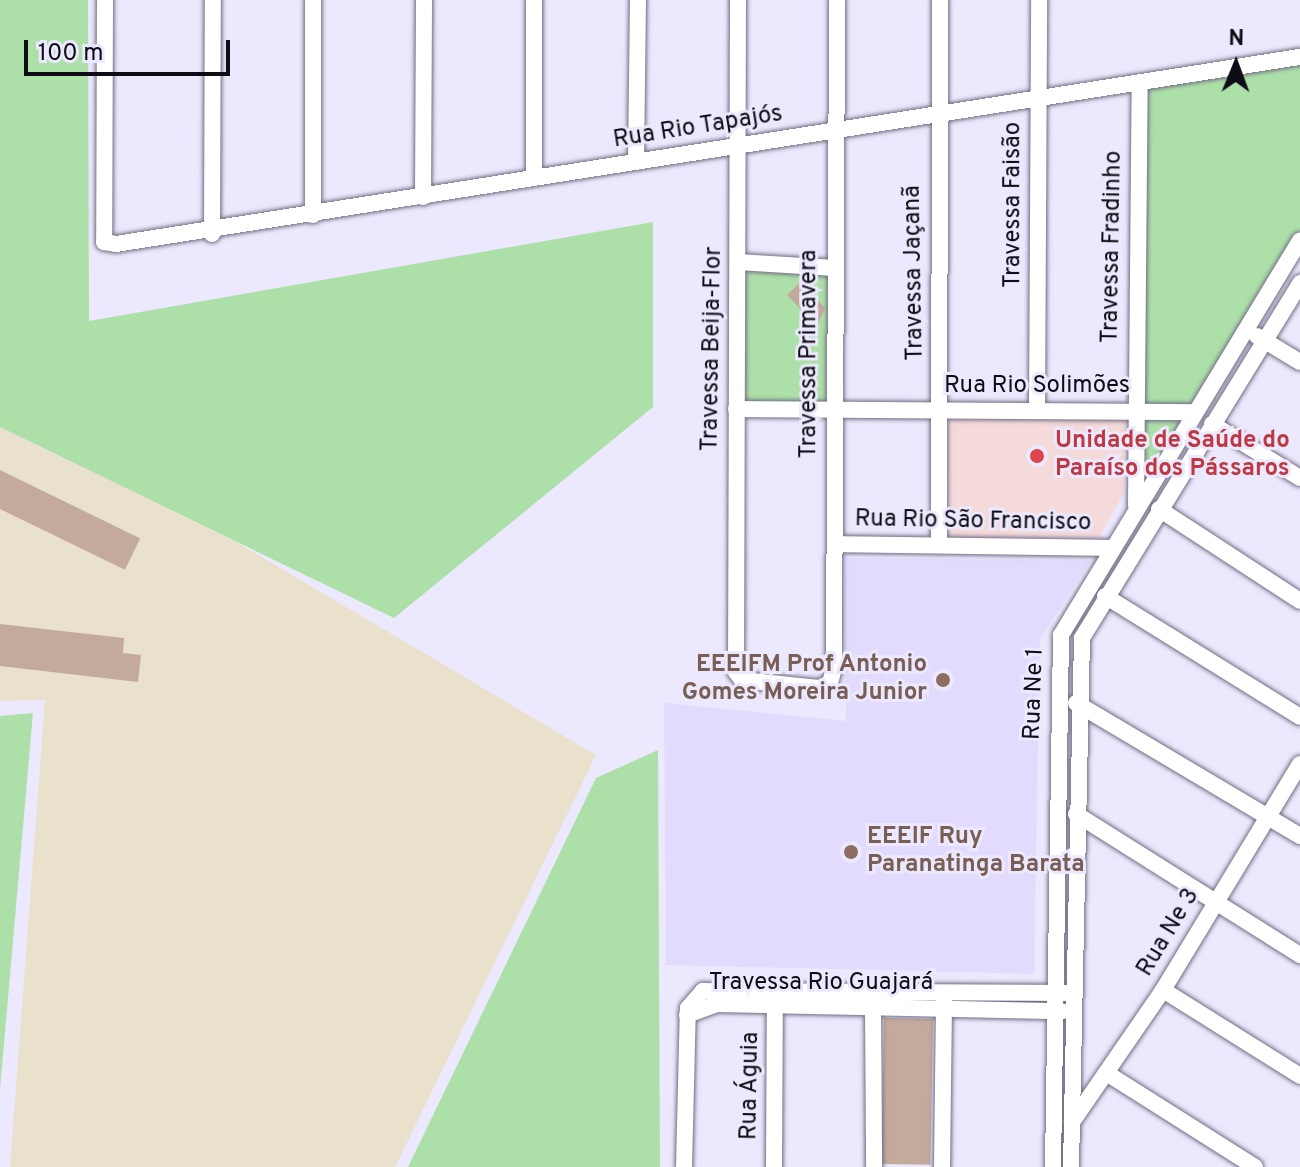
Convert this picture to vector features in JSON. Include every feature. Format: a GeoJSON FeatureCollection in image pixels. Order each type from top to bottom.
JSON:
{"type":"FeatureCollection","features":[{"type":"Feature","properties":{"kind":"street","name":"Rua Rio Tapajós"},"geometry":{"type":"LineString","coordinates":[[105,0],[104,242],[212,234],[534,177],[1300,57]]}},
{"type":"Feature","properties":{"kind":"street"},"geometry":{"type":"LineString","coordinates":[[212,234],[213,0]]}},
{"type":"Feature","properties":{"kind":"street"},"geometry":{"type":"LineString","coordinates":[[313,0],[313,215]]}},
{"type":"Feature","properties":{"kind":"street"},"geometry":{"type":"LineString","coordinates":[[423,197],[424,0]]}},
{"type":"Feature","properties":{"kind":"street"},"geometry":{"type":"LineString","coordinates":[[534,0],[534,177]]}},
{"type":"Feature","properties":{"kind":"street"},"geometry":{"type":"LineString","coordinates":[[636,162],[638,0]]}},
{"type":"Feature","properties":{"kind":"street","name":"Travessa Beija-Flor"},"geometry":{"type":"LineString","coordinates":[[738,0],[736,672],[758,683],[808,687]]}},
{"type":"Feature","properties":{"kind":"street","name":"Travessa Primavera"},"geometry":{"type":"LineString","coordinates":[[808,687],[826,686],[834,668],[837,0]]}},
{"type":"Feature","properties":{"kind":"street","name":"Travessa Jaçanã"},"geometry":{"type":"LineString","coordinates":[[939,545],[940,0]]}},
{"type":"Feature","properties":{"kind":"street","name":"Travessa Faisão"},"geometry":{"type":"LineString","coordinates":[[1037,411],[1039,0]]}},
{"type":"Feature","properties":{"kind":"street","name":"Travessa Fradinho"},"geometry":{"type":"LineString","coordinates":[[1136,507],[1140,83]]}},
{"type":"Feature","properties":{"kind":"street","name":"Rua Ne 1"},"geometry":{"type":"LineString","coordinates":[[1071,1167],[1072,1122],[1063,1011],[1055,992],[1061,635],[1094,572],[1300,241]]}},
{"type":"Feature","properties":{"kind":"street"},"geometry":{"type":"LineString","coordinates":[[738,262],[835,268]]}},
{"type":"Feature","properties":{"kind":"street","name":"Rua Ne 1"},"geometry":{"type":"LineString","coordinates":[[1053,1167],[1063,1011],[1072,993],[1076,703],[1082,638],[1108,590],[1300,283]]}},
{"type":"Feature","properties":{"kind":"street"},"geometry":{"type":"LineString","coordinates":[[1245,329],[1300,362]]}},
{"type":"Feature","properties":{"kind":"street","name":"Rua Rio Solimões"},"geometry":{"type":"LineString","coordinates":[[736,409],[1194,412]]}},
{"type":"Feature","properties":{"kind":"street"},"geometry":{"type":"LineString","coordinates":[[1212,424],[1300,478]]}},
{"type":"Feature","properties":{"kind":"street"},"geometry":{"type":"LineString","coordinates":[[1159,509],[1300,601]]}},
{"type":"Feature","properties":{"kind":"street","name":"Rua Rio São Francisco"},"geometry":{"type":"LineString","coordinates":[[835,544],[1110,548]]}},
{"type":"Feature","properties":{"kind":"street"},"geometry":{"type":"LineString","coordinates":[[1094,572],[1108,590],[1300,717]]}},
{"type":"Feature","properties":{"kind":"street"},"geometry":{"type":"LineString","coordinates":[[1076,703],[1300,836]]}},
{"type":"Feature","properties":{"kind":"street","name":"Rua Ne 3"},"geometry":{"type":"LineString","coordinates":[[1072,1122],[1163,990],[1265,814],[1300,764]]}},
{"type":"Feature","properties":{"kind":"street"},"geometry":{"type":"LineString","coordinates":[[1076,814],[1300,955]]}},
{"type":"Feature","properties":{"kind":"street","name":"Travessa Rio Guajará"},"geometry":{"type":"LineString","coordinates":[[687,1015],[703,991],[775,988],[944,1008],[1063,1011]]}},
{"type":"Feature","properties":{"kind":"street","name":"Rua Águia"},"geometry":{"type":"LineString","coordinates":[[774,1167],[775,988]]}},
{"type":"Feature","properties":{"kind":"street"},"geometry":{"type":"LineString","coordinates":[[1163,990],[1300,1076]]}},
{"type":"Feature","properties":{"kind":"street"},"geometry":{"type":"LineString","coordinates":[[942,1167],[945,991]]}},
{"type":"Feature","properties":{"kind":"street","name":"Travessa Rio Guajará"},"geometry":{"type":"LineString","coordinates":[[687,1015],[704,1005],[776,1006],[869,1001],[945,991],[1072,993]]}},
{"type":"Feature","properties":{"kind":"street"},"geometry":{"type":"LineString","coordinates":[[869,1001],[874,1167]]}},
{"type":"Feature","properties":{"kind":"street"},"geometry":{"type":"LineString","coordinates":[[684,1167],[687,1015]]}},
{"type":"Feature","properties":{"kind":"street"},"geometry":{"type":"LineString","coordinates":[[1108,1074],[1255,1167]]}},
{"type":"Feature","properties":{"kind":"shaded area","name":"Unidade de Saúde do Paraíso dos Pássaros"},"geometry":{"type":"Polygon","coordinates":[[[1125,418],[1124,493],[1099,537],[950,538],[948,419],[1125,418]]]}},
{"type":"Feature","properties":{"kind":"shaded area"},"geometry":{"type":"Polygon","coordinates":[[[0,427],[231,539],[596,755],[395,1167],[10,1167],[45,700],[0,701],[0,427]]]}},
{"type":"Feature","properties":{"kind":"shaded area","name":"EEEIF Ruy Paranatinga Barata"},"geometry":{"type":"Polygon","coordinates":[[[844,558],[1091,561],[1040,639],[1034,974],[666,965],[664,703],[846,721],[844,558]]]}},
{"type":"Feature","properties":{"kind":"green space"},"geometry":{"type":"Polygon","coordinates":[[[0,0],[88,0],[89,321],[653,222],[653,407],[394,618],[0,427],[0,0]]]}},
{"type":"Feature","properties":{"kind":"green space"},"geometry":{"type":"Polygon","coordinates":[[[1300,64],[1300,244],[1142,488],[1143,89],[1300,64]]]}},
{"type":"Feature","properties":{"kind":"green space"},"geometry":{"type":"Polygon","coordinates":[[[740,267],[839,276],[826,419],[727,410],[740,267]]]}},
{"type":"Feature","properties":{"kind":"green space"},"geometry":{"type":"Polygon","coordinates":[[[33,713],[0,1089],[0,716],[33,713]]]}},
{"type":"Feature","properties":{"kind":"green space"},"geometry":{"type":"Polygon","coordinates":[[[658,750],[660,1167],[408,1167],[596,778],[658,750]]]}},
{"type":"Feature","properties":{"kind":"building"},"geometry":{"type":"Polygon","coordinates":[[[800,282],[825,308],[817,326],[787,295],[800,282]]]}},
{"type":"Feature","properties":{"kind":"building"},"geometry":{"type":"Polygon","coordinates":[[[0,470],[140,538],[125,570],[0,509],[0,470]]]}},
{"type":"Feature","properties":{"kind":"building"},"geometry":{"type":"Polygon","coordinates":[[[0,624],[124,638],[123,653],[141,655],[138,682],[0,666],[0,624]]]}},
{"type":"Feature","properties":{"kind":"building"},"geometry":{"type":"Polygon","coordinates":[[[884,1018],[933,1019],[930,1165],[881,1164],[884,1018]]]}},
{"type":"Feature","properties":{"kind":"place","name":"Unidade de Saúde do Paraíso dos Pássaros"},"geometry":{"type":"Point","coordinates":[1037,456]}},
{"type":"Feature","properties":{"kind":"place","name":"EEEIFM Prof Antonio Gomes Moreira Junior"},"geometry":{"type":"Point","coordinates":[943,680]}},
{"type":"Feature","properties":{"kind":"place","name":"EEEIF Ruy Paranatinga Barata"},"geometry":{"type":"Point","coordinates":[851,852]}}]}
